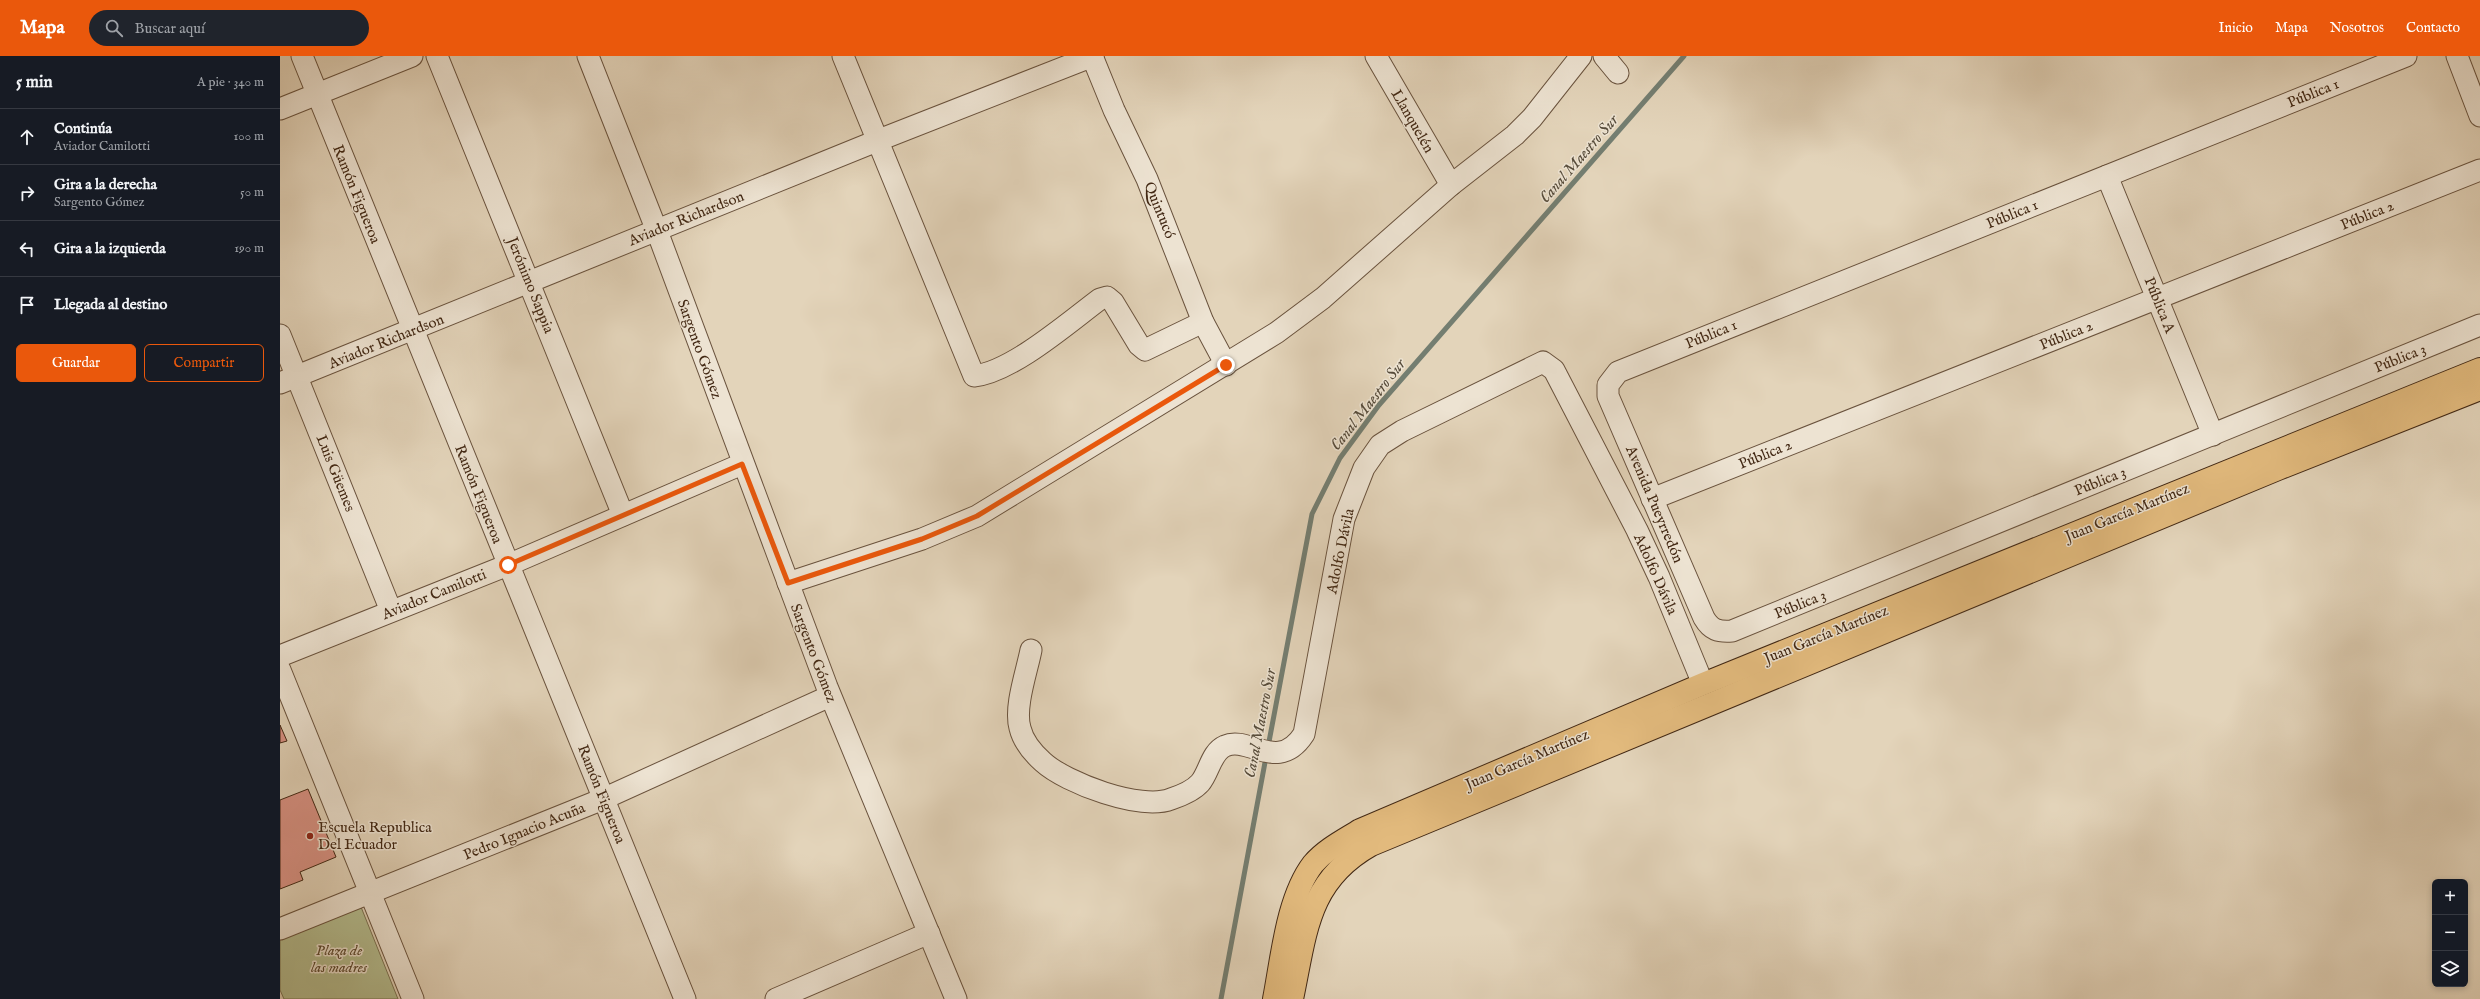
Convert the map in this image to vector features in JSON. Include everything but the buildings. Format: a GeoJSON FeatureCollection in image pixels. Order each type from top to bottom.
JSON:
{"type":"FeatureCollection","features":[{"type":"Feature","properties":{"kind":"main road","name":"Juan García Martínez"},"geometry":{"type":"LineString","coordinates":[[1274,999],[1289,924],[1299,891],[1314,864],[1336,845],[1360,830],[1703,684],[2480,369]]}},
{"type":"Feature","properties":{"kind":"main road","name":"Juan García Martínez"},"geometry":{"type":"LineString","coordinates":[[1292,999],[1306,933],[1322,888],[1345,862],[1371,845],[2278,469],[2480,389]]}},
{"type":"Feature","properties":{"kind":"street","name":"Ramón Figueroa"},"geometry":{"type":"LineString","coordinates":[[302,56],[685,999]]}},
{"type":"Feature","properties":{"kind":"street"},"geometry":{"type":"LineString","coordinates":[[280,109],[412,56]]}},
{"type":"Feature","properties":{"kind":"street","name":"Jerónimo Sappia"},"geometry":{"type":"LineString","coordinates":[[437,56],[623,515]]}},
{"type":"Feature","properties":{"kind":"street","name":"Sargento Gómez"},"geometry":{"type":"LineString","coordinates":[[588,56],[657,231],[742,464],[830,696],[956,999]]}},
{"type":"Feature","properties":{"kind":"street"},"geometry":{"type":"LineString","coordinates":[[843,56],[879,140],[974,376],[985,375],[1012,362],[1100,299],[1107,298],[1113,302],[1139,345],[1145,350],[1203,322]]}},
{"type":"Feature","properties":{"kind":"street","name":"Aviador Richardson"},"geometry":{"type":"LineString","coordinates":[[288,380],[879,140],[1093,56]]}},
{"type":"Feature","properties":{"kind":"street","name":"Quintucó"},"geometry":{"type":"LineString","coordinates":[[1093,56],[1114,110],[1147,179],[1203,322],[1226,365]]}},
{"type":"Feature","properties":{"kind":"street","name":"Llanquelén"},"geometry":{"type":"LineString","coordinates":[[1376,56],[1451,185]]}},
{"type":"Feature","properties":{"kind":"street"},"geometry":{"type":"LineString","coordinates":[[788,583],[922,539],[977,516],[1276,333],[1323,298],[1451,185],[1500,148],[1532,118],[1581,56]]}},
{"type":"Feature","properties":{"kind":"street"},"geometry":{"type":"LineString","coordinates":[[1604,56],[1618,73]]}},
{"type":"Feature","properties":{"kind":"street","name":"Pública 1"},"geometry":{"type":"LineString","coordinates":[[1618,372],[2406,56]]}},
{"type":"Feature","properties":{"kind":"street"},"geometry":{"type":"LineString","coordinates":[[2457,56],[2480,116]]}},
{"type":"Feature","properties":{"kind":"street","name":"Pública 2"},"geometry":{"type":"LineString","coordinates":[[1652,499],[2480,170]]}},
{"type":"Feature","properties":{"kind":"street","name":"Pública A"},"geometry":{"type":"LineString","coordinates":[[2107,176],[2213,434]]}},
{"type":"Feature","properties":{"kind":"street","name":"Pública 3"},"geometry":{"type":"LineString","coordinates":[[1718,632],[1740,628],[2480,325]]}},
{"type":"Feature","properties":{"kind":"street","name":"Luis Güemes"},"geometry":{"type":"LineString","coordinates":[[280,335],[288,380],[391,611]]}},
{"type":"Feature","properties":{"kind":"street","name":"Adolfo Dávila"},"geometry":{"type":"LineString","coordinates":[[1031,650],[1019,710],[1020,728],[1030,749],[1044,764],[1084,786],[1137,802],[1150,804],[1169,800],[1188,792],[1200,784],[1217,753],[1224,746],[1233,744],[1265,751],[1285,751],[1296,746],[1304,734],[1344,519],[1364,468],[1380,446],[1402,431],[1543,362],[1554,370],[1637,530],[1659,578],[1703,684]]}},
{"type":"Feature","properties":{"kind":"street","name":"Avenida Pueyrredón"},"geometry":{"type":"LineString","coordinates":[[1618,372],[1608,385],[1608,396],[1704,618],[1708,625],[1718,632]]}},
{"type":"Feature","properties":{"kind":"street","name":"Aviador Camilotti"},"geometry":{"type":"LineString","coordinates":[[280,656],[508,565],[742,464]]}},
{"type":"Feature","properties":{"kind":"street"},"geometry":{"type":"LineString","coordinates":[[280,670],[413,999]]}},
{"type":"Feature","properties":{"kind":"street","name":"Pedro Ignacio Acuña"},"geometry":{"type":"LineString","coordinates":[[280,929],[604,799],[830,696]]}},
{"type":"Feature","properties":{"kind":"street"},"geometry":{"type":"LineString","coordinates":[[776,999],[929,933]]}},
{"type":"Feature","properties":{"kind":"green space","name":"Plaza de las madres"},"geometry":{"type":"Polygon","coordinates":[[[361,907],[398,999],[284,999],[280,990],[280,940],[361,907]]]}},
{"type":"Feature","properties":{"kind":"waterway","name":"Canal Maestro Sur"},"geometry":{"type":"LineString","coordinates":[[1268,747],[1312,514],[1340,458],[1379,405],[1684,56]]}},
{"type":"Feature","properties":{"kind":"waterway","name":"Canal Maestro Sur"},"geometry":{"type":"LineString","coordinates":[[1221,999],[1266,757]]}},
{"type":"Feature","properties":{"kind":"place","name":"Escuela Republica Del Ecuador"},"geometry":{"type":"Point","coordinates":[310,836]}},
{"type":"Feature","properties":{"kind":"route"},"geometry":{"type":"LineString","coordinates":[[508,565],[742,464],[788,583],[922,539],[977,516],[1226,365]]}}]}
